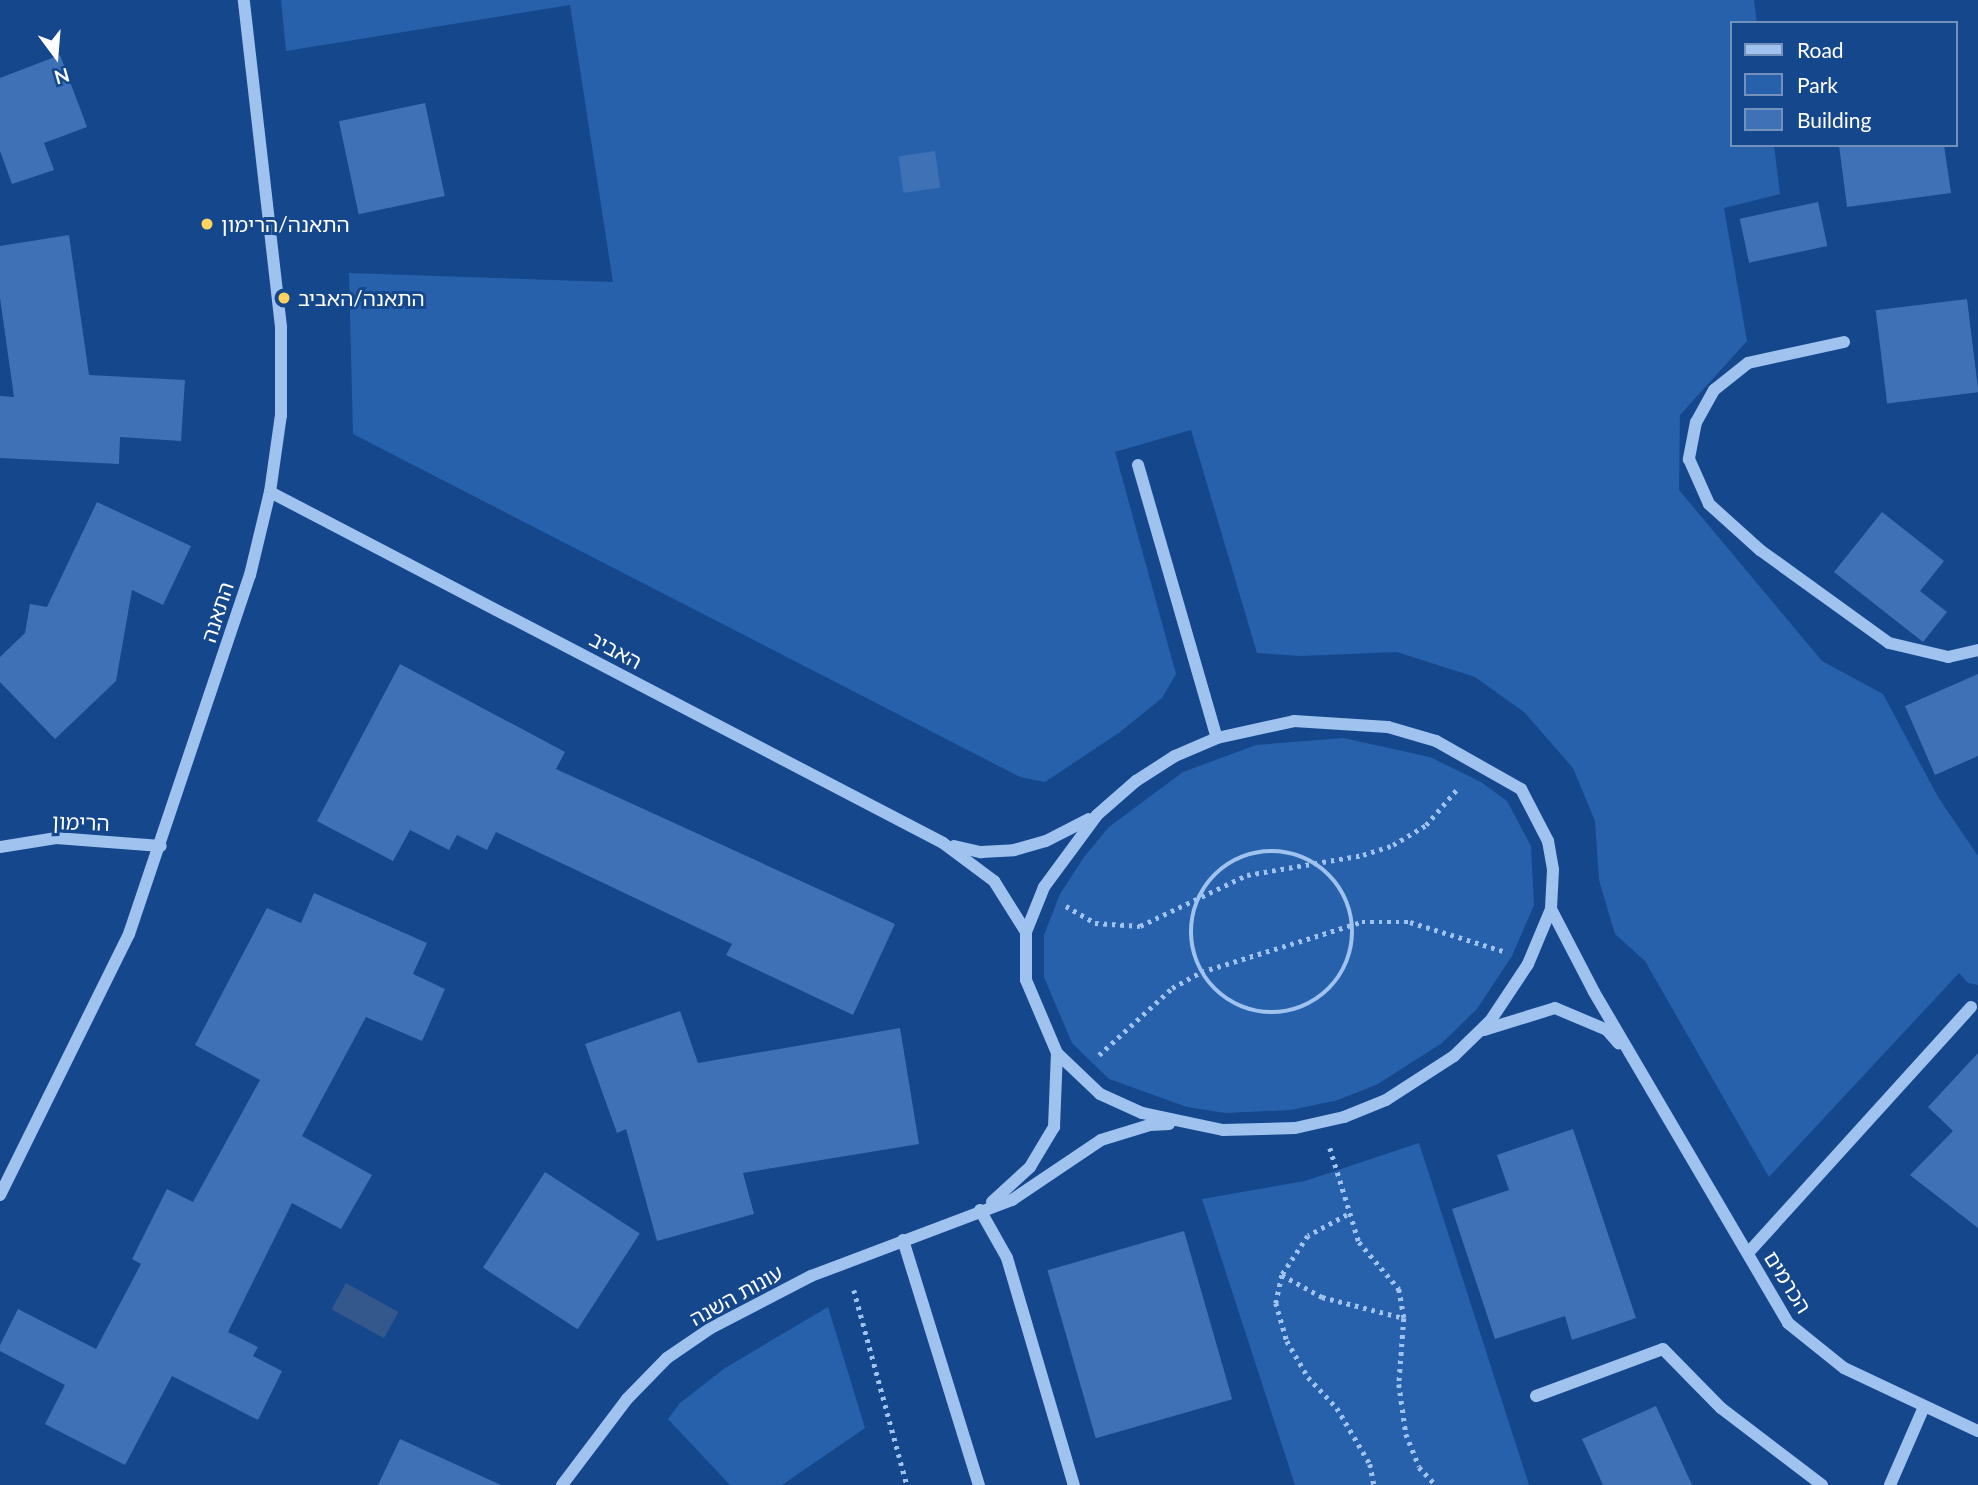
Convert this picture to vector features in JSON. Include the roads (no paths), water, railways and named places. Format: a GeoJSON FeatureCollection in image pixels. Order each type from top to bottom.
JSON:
{"type":"FeatureCollection","features":[{"type":"Feature","properties":{"kind":"street","name":"התאנה"},"geometry":{"type":"LineString","coordinates":[[0,1195],[124,946],[161,846],[250,575],[270,492],[281,415],[281,327],[244,0]]}},
{"type":"Feature","properties":{"kind":"street"},"geometry":{"type":"LineString","coordinates":[[1844,342],[1748,363],[1714,390],[1696,422],[1689,458],[1709,504],[1760,550],[1889,643],[1948,657],[1978,650]]}},
{"type":"Feature","properties":{"kind":"street"},"geometry":{"type":"LineString","coordinates":[[1138,465],[1217,738]]}},
{"type":"Feature","properties":{"kind":"street","name":"האביב"},"geometry":{"type":"LineString","coordinates":[[270,492],[943,843],[994,881],[1026,932]]}},
{"type":"Feature","properties":{"kind":"street"},"geometry":{"type":"LineString","coordinates":[[1294,721],[1345,721],[1388,727],[1436,741],[1490,768],[1521,789],[1548,841],[1553,870],[1551,909],[1528,964],[1477,1033],[1427,1077],[1386,1100],[1324,1121],[1263,1131],[1183,1124],[1100,1094],[1057,1053],[1026,980],[1026,932],[1044,887],[1097,815],[1136,781],[1175,756],[1217,738],[1294,721]]}},
{"type":"Feature","properties":{"kind":"street","name":"האביב"},"geometry":{"type":"LineString","coordinates":[[943,843],[981,852],[1014,850],[1046,841],[1097,815]]}},
{"type":"Feature","properties":{"kind":"street","name":"הרימון"},"geometry":{"type":"LineString","coordinates":[[0,847],[56,838],[161,846]]}},
{"type":"Feature","properties":{"kind":"street","name":"הכרמים"},"geometry":{"type":"LineString","coordinates":[[1551,909],[1788,1323],[1812,1345],[1844,1368],[1923,1409],[1978,1431]]}},
{"type":"Feature","properties":{"kind":"street"},"geometry":{"type":"LineString","coordinates":[[1748,1253],[1971,1007]]}},
{"type":"Feature","properties":{"kind":"street","name":"הכרמים"},"geometry":{"type":"LineString","coordinates":[[1477,1033],[1513,1018],[1556,1008],[1607,1030],[1643,1073]]}},
{"type":"Feature","properties":{"kind":"street","name":"עונות השנה"},"geometry":{"type":"LineString","coordinates":[[981,1210],[1013,1187],[1046,1146],[1054,1128],[1057,1053]]}},
{"type":"Feature","properties":{"kind":"street","name":"עונות השנה"},"geometry":{"type":"LineString","coordinates":[[562,1485],[627,1399],[667,1358],[763,1299],[1045,1182],[1101,1140],[1150,1125],[1183,1124]]}},
{"type":"Feature","properties":{"kind":"street"},"geometry":{"type":"LineString","coordinates":[[981,1210],[1007,1258],[1074,1485]]}},
{"type":"Feature","properties":{"kind":"street"},"geometry":{"type":"LineString","coordinates":[[903,1240],[979,1485]]}},
{"type":"Feature","properties":{"kind":"street"},"geometry":{"type":"LineString","coordinates":[[1536,1396],[1663,1349],[1721,1408],[1822,1485]]}},
{"type":"Feature","properties":{"kind":"street"},"geometry":{"type":"LineString","coordinates":[[1890,1485],[1923,1409]]}},
{"type":"Feature","properties":{"kind":"place","name":"התאנה/הרימון"},"geometry":{"type":"Point","coordinates":[207,224]}},
{"type":"Feature","properties":{"kind":"place","name":"התאנה/האביב"},"geometry":{"type":"Point","coordinates":[284,298]}}]}
